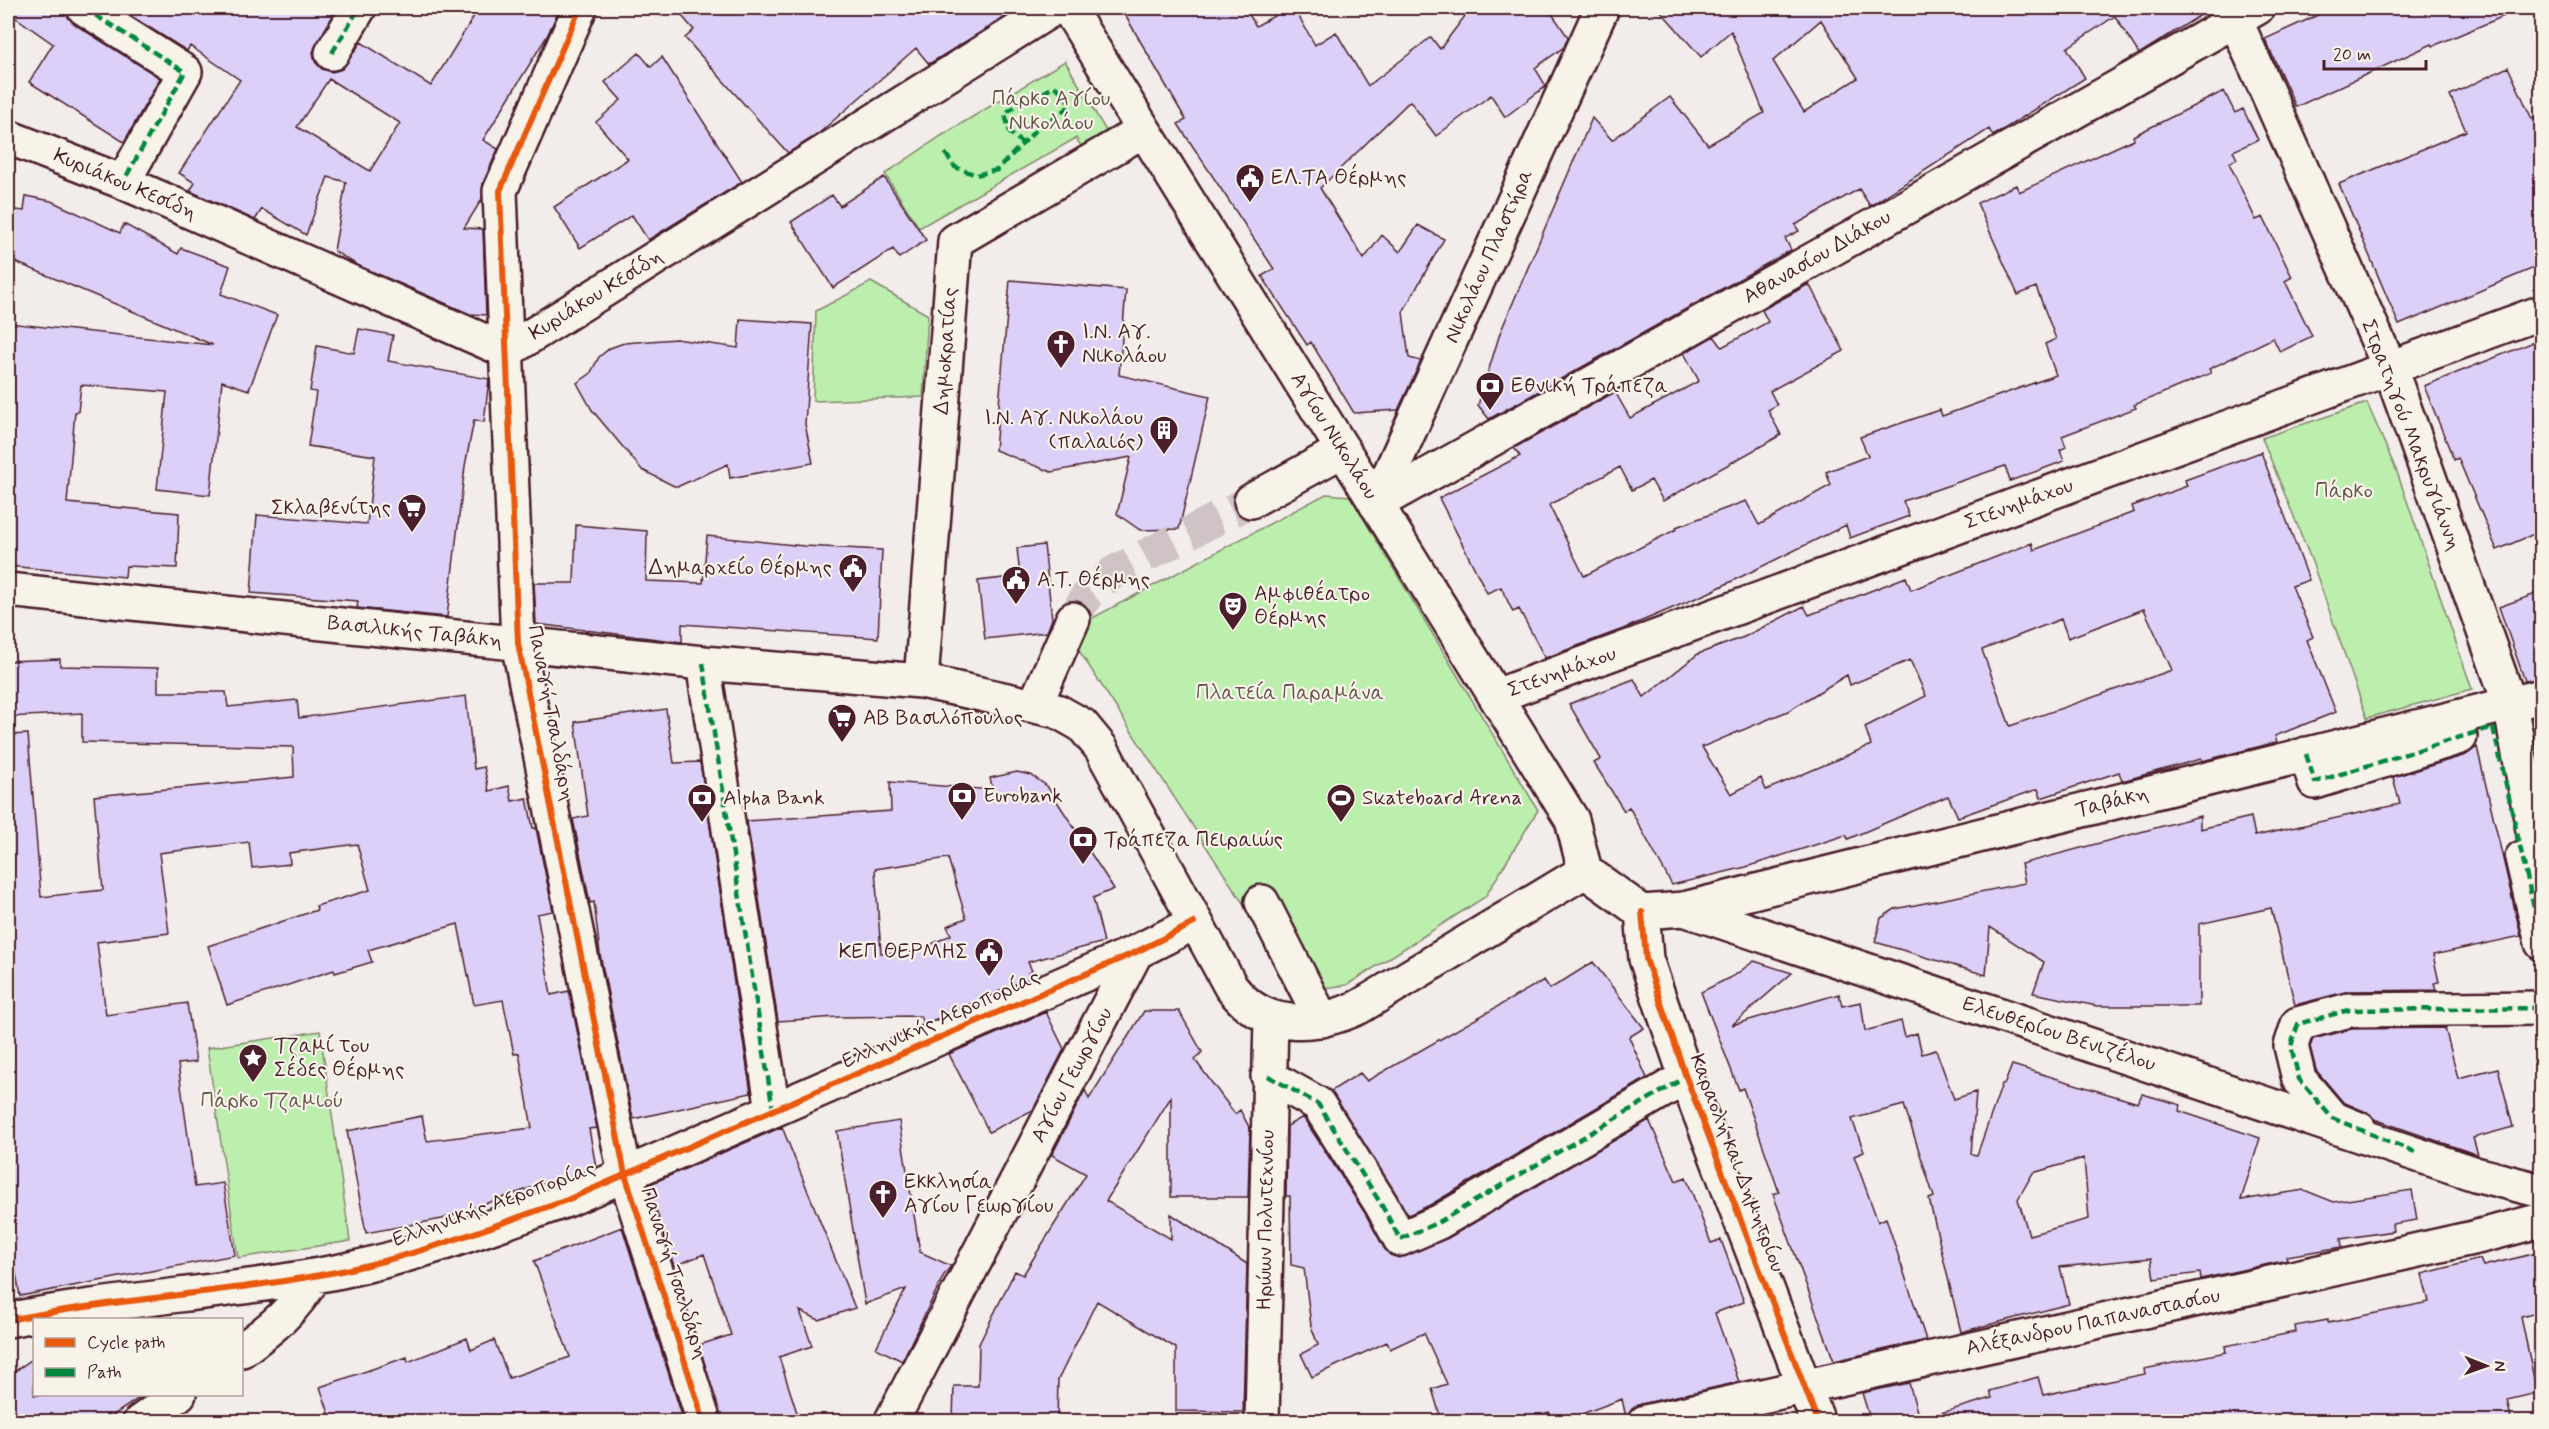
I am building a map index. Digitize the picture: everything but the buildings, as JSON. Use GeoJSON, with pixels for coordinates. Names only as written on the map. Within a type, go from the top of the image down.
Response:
{"type":"FeatureCollection","features":[{"type":"Feature","properties":{"kind":"street"},"geometry":{"type":"LineString","coordinates":[[84,8],[185,72],[123,182]]}},
{"type":"Feature","properties":{"kind":"street"},"geometry":{"type":"LineString","coordinates":[[332,53],[359,8]]}},
{"type":"Feature","properties":{"kind":"street","name":"Παναγή Τσαλδάρη"},"geometry":{"type":"LineString","coordinates":[[579,8],[500,191],[518,643],[625,1174],[704,1422]]}},
{"type":"Feature","properties":{"kind":"street","name":"Κυριάκου Κεσίδη"},"geometry":{"type":"LineString","coordinates":[[8,137],[123,182],[507,351],[1054,8]]}},
{"type":"Feature","properties":{"kind":"street","name":"Αγίου Νικολάου"},"geometry":{"type":"LineString","coordinates":[[1068,8],[1572,820],[1585,871]]}},
{"type":"Feature","properties":{"kind":"street","name":"Νικολάου Πλαστήρα"},"geometry":{"type":"LineString","coordinates":[[1376,504],[1602,8]]}},
{"type":"Feature","properties":{"kind":"street","name":"Αθανασίου Διάκου"},"geometry":{"type":"LineString","coordinates":[[1376,504],[1825,253],[2241,11]]}},
{"type":"Feature","properties":{"kind":"street","name":"Στρατηγού Μακρυγιάννη"},"geometry":{"type":"LineString","coordinates":[[2241,11],[2390,368],[2510,704],[2541,879]]}},
{"type":"Feature","properties":{"kind":"street","name":"Δημοκρατίας"},"geometry":{"type":"LineString","coordinates":[[921,681],[955,240],[1144,130]]}},
{"type":"Feature","properties":{"kind":"street","name":"Στενημάχου"},"geometry":{"type":"LineString","coordinates":[[1496,696],[2541,312]]}},
{"type":"Feature","properties":{"kind":"street"},"geometry":{"type":"LineString","coordinates":[[1251,501],[1343,450]]}},
{"type":"Feature","properties":{"kind":"street","name":"Βασιλικής Ταβάκη"},"geometry":{"type":"LineString","coordinates":[[8,590],[703,663],[921,681],[1035,705]]}},
{"type":"Feature","properties":{"kind":"street"},"geometry":{"type":"LineString","coordinates":[[1073,619],[1035,705],[1069,716],[1092,736],[1194,923],[1238,996],[1271,1018],[1300,1023],[1322,1020],[1366,1003],[1585,871],[1642,912]]}},
{"type":"Feature","properties":{"kind":"street"},"geometry":{"type":"LineString","coordinates":[[703,663],[773,1110]]}},
{"type":"Feature","properties":{"kind":"street","name":"Ταβάκη"},"geometry":{"type":"LineString","coordinates":[[1684,909],[2541,696]]}},
{"type":"Feature","properties":{"kind":"street"},"geometry":{"type":"LineString","coordinates":[[2306,754],[2315,782],[2493,727],[2541,943]]}},
{"type":"Feature","properties":{"kind":"street"},"geometry":{"type":"LineString","coordinates":[[1262,902],[1322,1020]]}},
{"type":"Feature","properties":{"kind":"street","name":"Ελευθερίου Βενιζέλου"},"geometry":{"type":"LineString","coordinates":[[1642,912],[1684,909],[2415,1152],[2475,1174],[2541,1191]]}},
{"type":"Feature","properties":{"kind":"street","name":"Καραολή και Δημητρίου"},"geometry":{"type":"LineString","coordinates":[[1642,912],[1646,959],[1686,1077],[1818,1422]]}},
{"type":"Feature","properties":{"kind":"street","name":"Ελληνικής Αεροπορίας"},"geometry":{"type":"LineString","coordinates":[[8,1320],[112,1302],[314,1276],[390,1259],[481,1231],[567,1200],[1136,952],[1194,923]]}},
{"type":"Feature","properties":{"kind":"street","name":"Αγίου Γεωργίου"},"geometry":{"type":"LineString","coordinates":[[891,1422],[1136,952]]}},
{"type":"Feature","properties":{"kind":"street"},"geometry":{"type":"LineString","coordinates":[[2415,1152],[2332,1118],[2299,1079],[2292,1046],[2298,1024],[2349,1010],[2541,1008]]}},
{"type":"Feature","properties":{"kind":"street","name":"Ηρώων Πολυτεχνίου"},"geometry":{"type":"LineString","coordinates":[[1262,1422],[1271,1018]]}},
{"type":"Feature","properties":{"kind":"street"},"geometry":{"type":"LineString","coordinates":[[1268,1076],[1318,1104],[1381,1204],[1400,1239],[1439,1222],[1686,1077]]}},
{"type":"Feature","properties":{"kind":"street","name":"Αλέξανδρου Παπαναστασίου"},"geometry":{"type":"LineString","coordinates":[[1645,1422],[2477,1237],[2541,1220]]}},
{"type":"Feature","properties":{"kind":"street"},"geometry":{"type":"LineString","coordinates":[[243,1349],[284,1318],[301,1299],[314,1276]]}},
{"type":"Feature","properties":{"kind":"street"},"geometry":{"type":"LineString","coordinates":[[140,1422],[177,1396]]}},
{"type":"Feature","properties":{"kind":"green space","name":"Πάρκο Αγίου Νικολάου"},"geometry":{"type":"Polygon","coordinates":[[[1065,61],[1109,136],[1084,151],[1076,138],[919,228],[885,174],[941,136],[1065,61]]]}},
{"type":"Feature","properties":{"kind":"green space"},"geometry":{"type":"Polygon","coordinates":[[[871,282],[928,315],[923,397],[813,401],[816,311],[871,282]]]}},
{"type":"Feature","properties":{"kind":"green space","name":"Πάρκο"},"geometry":{"type":"Polygon","coordinates":[[[2367,403],[2397,472],[2472,689],[2367,718],[2311,559],[2262,438],[2367,403]]]}},
{"type":"Feature","properties":{"kind":"green space","name":"Πλατεία Παραμάνα"},"geometry":{"type":"Polygon","coordinates":[[[1326,494],[1350,496],[1538,810],[1485,897],[1347,985],[1300,991],[1074,643],[1083,623],[1326,494]]]}},
{"type":"Feature","properties":{"kind":"green space","name":"Πάρκο Τζαμιού"},"geometry":{"type":"Polygon","coordinates":[[[320,1031],[350,1241],[238,1258],[207,1048],[320,1031]]]}},
{"type":"Feature","properties":{"kind":"tunnel"},"geometry":{"type":"LineString","coordinates":[[1073,619],[1087,595],[1114,572],[1251,501]]}},
{"type":"Feature","properties":{"kind":"marked path"},"geometry":{"type":"LineString","coordinates":[[84,8],[185,72],[123,182]]}},
{"type":"Feature","properties":{"kind":"marked path"},"geometry":{"type":"LineString","coordinates":[[332,53],[359,8]]}},
{"type":"Feature","properties":{"kind":"marked path"},"geometry":{"type":"LineString","coordinates":[[945,153],[955,167],[976,175],[997,170],[1038,128],[1067,109],[1068,96],[1054,86],[1005,114],[1010,133],[1022,143]]}},
{"type":"Feature","properties":{"kind":"marked path"},"geometry":{"type":"LineString","coordinates":[[703,663],[773,1110]]}},
{"type":"Feature","properties":{"kind":"marked path"},"geometry":{"type":"LineString","coordinates":[[2306,754],[2315,782],[2493,727],[2542,943]]}},
{"type":"Feature","properties":{"kind":"marked path"},"geometry":{"type":"LineString","coordinates":[[2415,1152],[2332,1118],[2299,1079],[2291,1046],[2298,1024],[2349,1010],[2542,1008]]}},
{"type":"Feature","properties":{"kind":"marked path"},"geometry":{"type":"LineString","coordinates":[[1268,1076],[1318,1104],[1381,1204],[1400,1239],[1439,1222],[1686,1077]]}},
{"type":"Feature","properties":{"kind":"cycle path"},"geometry":{"type":"LineString","coordinates":[[580,8],[500,191],[518,643],[625,1174],[704,1422]]}},
{"type":"Feature","properties":{"kind":"cycle path"},"geometry":{"type":"LineString","coordinates":[[1642,912],[1646,959],[1686,1077],[1818,1422]]}},
{"type":"Feature","properties":{"kind":"cycle path"},"geometry":{"type":"LineString","coordinates":[[8,1320],[91,1306],[300,1279],[399,1257],[455,1239],[567,1200],[1136,952],[1194,923]]}},
{"type":"Feature","properties":{"kind":"place","name":"ΕΛ.ΤΑ Θέρμης"},"geometry":{"type":"Point","coordinates":[1250,204]}},
{"type":"Feature","properties":{"kind":"place","name":"Ι.Ν. Αγ. Νικολάου"},"geometry":{"type":"Point","coordinates":[1061,370]}},
{"type":"Feature","properties":{"kind":"place","name":"Εθνική Τράπεζα"},"geometry":{"type":"Point","coordinates":[1490,412]}},
{"type":"Feature","properties":{"kind":"place","name":"Ι.Ν. Αγ. Νικολάου (παλαιός)"},"geometry":{"type":"Point","coordinates":[1164,456]}},
{"type":"Feature","properties":{"kind":"place","name":"Σκλαβενίτης"},"geometry":{"type":"Point","coordinates":[412,534]}},
{"type":"Feature","properties":{"kind":"place","name":"Δημαρχείο Θέρμης"},"geometry":{"type":"Point","coordinates":[853,594]}},
{"type":"Feature","properties":{"kind":"place","name":"Α.Τ. Θέρμης"},"geometry":{"type":"Point","coordinates":[1016,606]}},
{"type":"Feature","properties":{"kind":"place","name":"Αμφιθέατρο Θέρμης"},"geometry":{"type":"Point","coordinates":[1233,632]}},
{"type":"Feature","properties":{"kind":"place","name":"ΑΒ Βασιλόπουλος"},"geometry":{"type":"Point","coordinates":[842,744]}},
{"type":"Feature","properties":{"kind":"place","name":"Eurobank"},"geometry":{"type":"Point","coordinates":[962,822]}},
{"type":"Feature","properties":{"kind":"place","name":"Alpha Bank"},"geometry":{"type":"Point","coordinates":[702,824]}},
{"type":"Feature","properties":{"kind":"place","name":"Skateboard Arena"},"geometry":{"type":"Point","coordinates":[1341,824]}},
{"type":"Feature","properties":{"kind":"place","name":"Τράπεζα Πειραιώς"},"geometry":{"type":"Point","coordinates":[1083,866]}},
{"type":"Feature","properties":{"kind":"place","name":"ΚΕΠ ΘΕΡΜΗΣ"},"geometry":{"type":"Point","coordinates":[989,978]}},
{"type":"Feature","properties":{"kind":"place","name":"Τζαμί του Σέδες Θέρμης"},"geometry":{"type":"Point","coordinates":[253,1084]}},
{"type":"Feature","properties":{"kind":"place","name":"Εκκλησία Αγίου Γεωργίου"},"geometry":{"type":"Point","coordinates":[883,1220]}}]}
